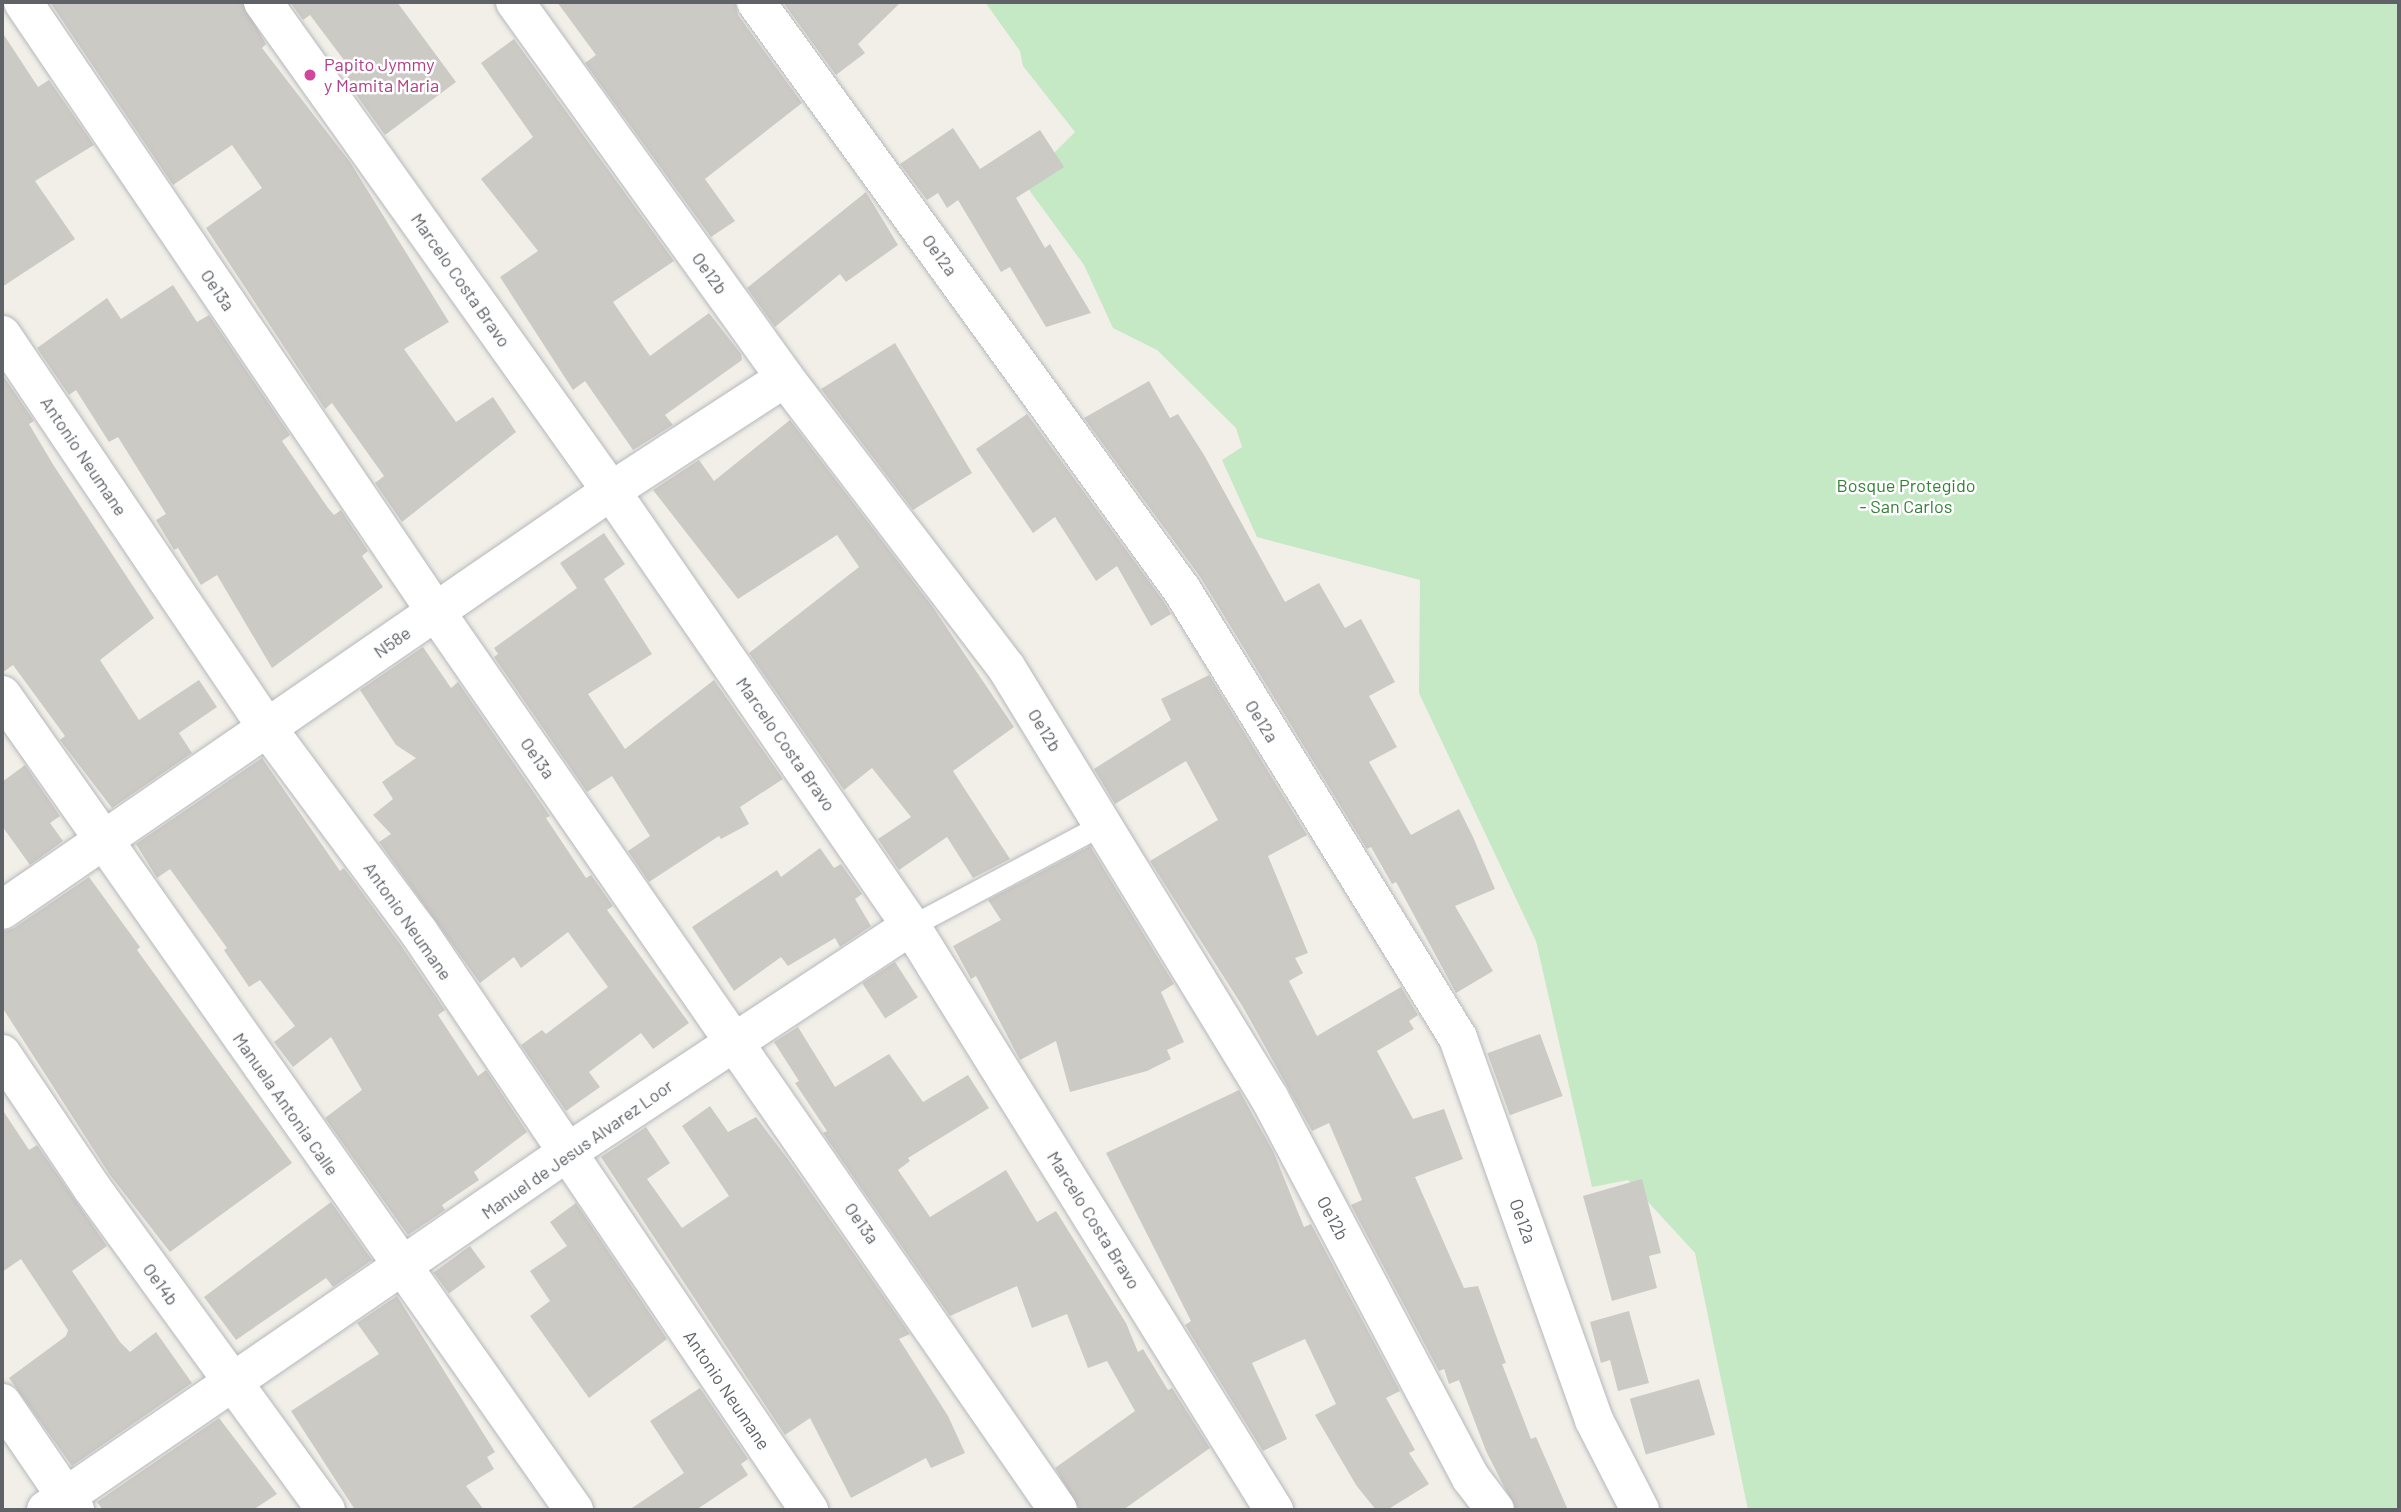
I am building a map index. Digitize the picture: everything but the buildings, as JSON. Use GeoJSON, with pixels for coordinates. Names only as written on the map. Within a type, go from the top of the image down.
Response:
{"type":"FeatureCollection","features":[{"type":"Feature","properties":{"kind":"street","name":"Oe13a"},"geometry":{"type":"LineString","coordinates":[[23,2],[436,612],[736,1040],[1058,1510]]}},
{"type":"Feature","properties":{"kind":"street","name":"Marcelo Costa Bravo"},"geometry":{"type":"LineString","coordinates":[[263,2],[611,491],[911,926],[1273,1510]]}},
{"type":"Feature","properties":{"kind":"street","name":"Oe12b"},"geometry":{"type":"LineString","coordinates":[[515,2],[785,378],[1006,667],[1270,1099],[1471,1478],[1495,1510]]}},
{"type":"Feature","properties":{"kind":"street","name":"Oe12a"},"geometry":{"type":"LineString","coordinates":[[756,2],[1182,590],[1458,1038],[1594,1420],[1640,1510]]}},
{"type":"Feature","properties":{"kind":"street","name":"Antonio Neumane"},"geometry":{"type":"LineString","coordinates":[[2,335],[268,729],[418,931],[565,1154],[809,1510]]}},
{"type":"Feature","properties":{"kind":"street","name":"N58e"},"geometry":{"type":"LineString","coordinates":[[2,910],[611,491],[785,378]]}},
{"type":"Feature","properties":{"kind":"street","name":"Manuela Antonia Calle"},"geometry":{"type":"LineString","coordinates":[[2,695],[103,843],[574,1510]]}},
{"type":"Feature","properties":{"kind":"street","name":"Manuel de Jesus Alvarez Loor"},"geometry":{"type":"LineString","coordinates":[[62,1506],[230,1381],[403,1269],[565,1154],[911,926]]}},
{"type":"Feature","properties":{"kind":"street","name":"Oe14b"},"geometry":{"type":"LineString","coordinates":[[2,1054],[230,1381],[326,1510]]}},
{"type":"Feature","properties":{"kind":"street"},"geometry":{"type":"LineString","coordinates":[[2,1403],[62,1506]]}},
{"type":"Feature","properties":{"kind":"lane","name":"Manuel de Jesus Alvarez Loor"},"geometry":{"type":"LineString","coordinates":[[911,926],[1102,824]]}},
{"type":"Feature","properties":{"kind":"green space","name":"Bosque Protegido - San Carlos"},"geometry":{"type":"Polygon","coordinates":[[[985,2],[2399,2],[2399,1510],[1748,1510],[1695,1253],[1628,1180],[1592,1187],[1536,941],[1419,693],[1420,580],[1257,537],[1222,460],[1242,447],[1236,428],[1157,350],[1113,328],[1084,265],[1024,183],[1075,132],[1023,66],[1020,51],[985,2]]]}},
{"type":"Feature","properties":{"kind":"place","name":"Papito Jymmy y Mamita Maria"},"geometry":{"type":"Point","coordinates":[310,75]}}]}
